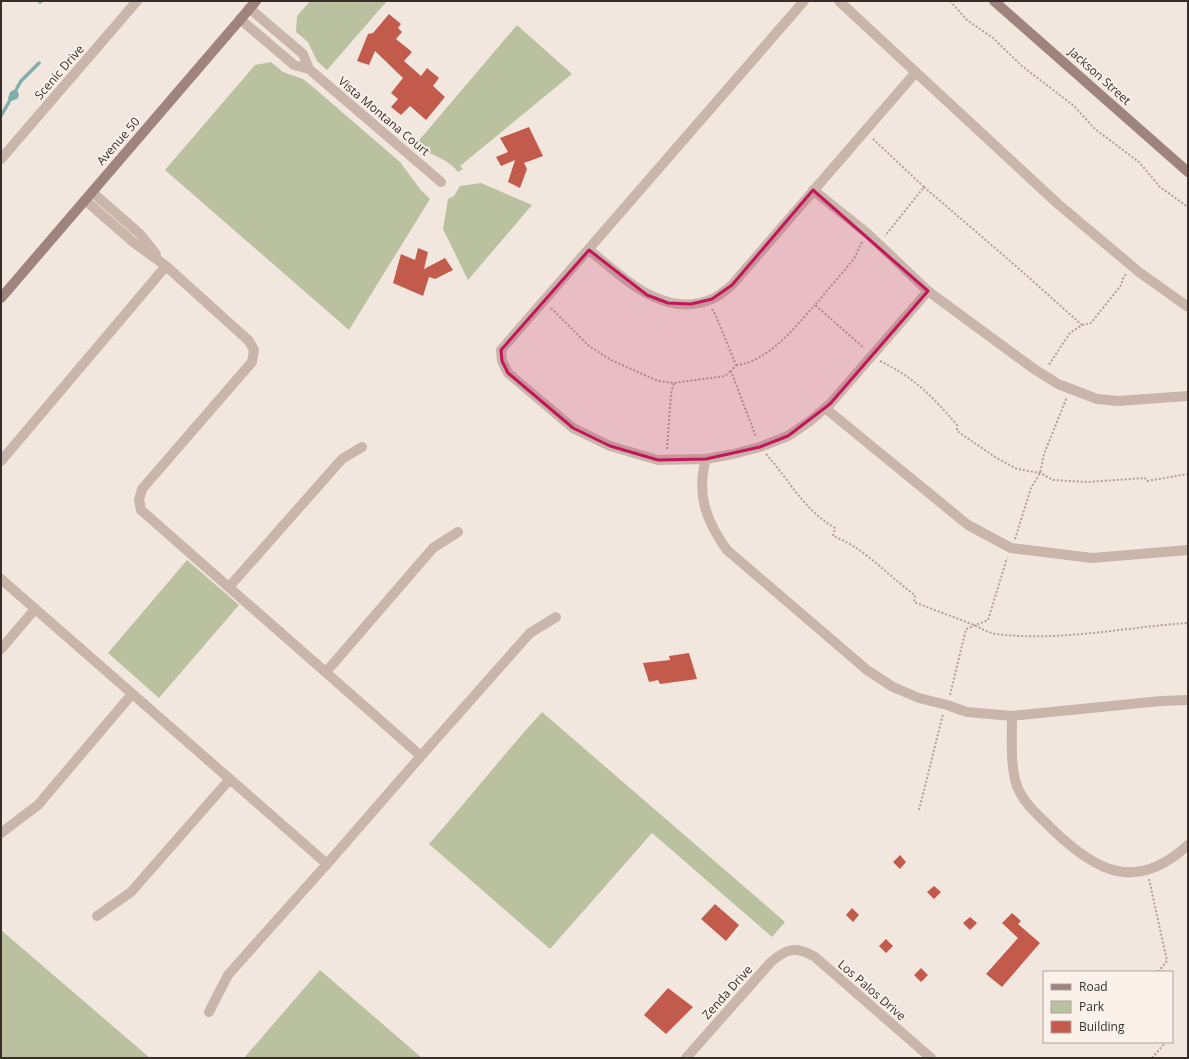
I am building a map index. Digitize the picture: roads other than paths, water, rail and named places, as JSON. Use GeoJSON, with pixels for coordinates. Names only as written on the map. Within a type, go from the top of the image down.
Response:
{"type":"FeatureCollection","features":[{"type":"Feature","properties":{"kind":"main road","name":"Jackson Street"},"geometry":{"type":"LineString","coordinates":[[994,1],[1188,172]]}},
{"type":"Feature","properties":{"kind":"main road","name":"Avenue 50"},"geometry":{"type":"LineString","coordinates":[[1,298],[253,5]]}},
{"type":"Feature","properties":{"kind":"street","name":"Scenic Drive"},"geometry":{"type":"LineString","coordinates":[[1,159],[137,1]]}},
{"type":"Feature","properties":{"kind":"street"},"geometry":{"type":"LineString","coordinates":[[804,1],[501,350],[502,361],[508,373],[573,428],[610,446],[658,460],[706,459],[760,447],[788,436],[810,421],[825,408],[872,356],[928,290]]}},
{"type":"Feature","properties":{"kind":"street"},"geometry":{"type":"LineString","coordinates":[[839,1],[1058,204],[1132,265],[1188,307]]}},
{"type":"Feature","properties":{"kind":"street","name":"Vista Montana Court"},"geometry":{"type":"LineString","coordinates":[[253,5],[303,54],[309,69]]}},
{"type":"Feature","properties":{"kind":"street","name":"Vista Montana Court"},"geometry":{"type":"LineString","coordinates":[[240,19],[294,65],[309,69],[442,182]]}},
{"type":"Feature","properties":{"kind":"street"},"geometry":{"type":"LineString","coordinates":[[589,250],[647,295],[668,303],[691,304],[709,300],[732,285],[916,72]]}},
{"type":"Feature","properties":{"kind":"street"},"geometry":{"type":"LineString","coordinates":[[813,190],[868,234],[928,290],[1042,374],[1071,390],[1097,399],[1118,401],[1188,396]]}},
{"type":"Feature","properties":{"kind":"street"},"geometry":{"type":"LineString","coordinates":[[92,192],[140,234],[166,266]]}},
{"type":"Feature","properties":{"kind":"street"},"geometry":{"type":"LineString","coordinates":[[85,200],[133,242],[166,266],[249,341],[254,350],[252,362],[142,489],[139,500],[141,510],[421,756]]}},
{"type":"Feature","properties":{"kind":"street"},"geometry":{"type":"LineString","coordinates":[[1,461],[166,266]]}},
{"type":"Feature","properties":{"kind":"street"},"geometry":{"type":"LineString","coordinates":[[825,408],[968,525],[1011,548],[1092,558],[1188,550]]}},
{"type":"Feature","properties":{"kind":"street"},"geometry":{"type":"LineString","coordinates":[[229,587],[342,459],[362,447]]}},
{"type":"Feature","properties":{"kind":"street"},"geometry":{"type":"LineString","coordinates":[[706,459],[701,476],[704,506],[712,526],[726,550],[867,670],[893,687],[919,698],[967,712],[1012,716],[1161,701],[1188,700]]}},
{"type":"Feature","properties":{"kind":"street"},"geometry":{"type":"LineString","coordinates":[[326,672],[433,548],[458,532]]}},
{"type":"Feature","properties":{"kind":"street"},"geometry":{"type":"LineString","coordinates":[[1,580],[327,864]]}},
{"type":"Feature","properties":{"kind":"street"},"geometry":{"type":"LineString","coordinates":[[1,649],[34,609]]}},
{"type":"Feature","properties":{"kind":"street"},"geometry":{"type":"LineString","coordinates":[[209,1012],[228,975],[530,634],[556,617]]}},
{"type":"Feature","properties":{"kind":"street"},"geometry":{"type":"LineString","coordinates":[[1,834],[38,805],[132,694]]}},
{"type":"Feature","properties":{"kind":"street"},"geometry":{"type":"LineString","coordinates":[[1012,716],[1014,773],[1017,786],[1025,803],[1071,847],[1094,862],[1110,869],[1126,872],[1148,871],[1163,865],[1188,845]]}},
{"type":"Feature","properties":{"kind":"street"},"geometry":{"type":"LineString","coordinates":[[97,916],[131,892],[230,779]]}},
{"type":"Feature","properties":{"kind":"street","name":"Zenda Drive"},"geometry":{"type":"LineString","coordinates":[[686,1058],[771,962],[780,954],[792,950]]}},
{"type":"Feature","properties":{"kind":"street","name":"Los Palos Drive"},"geometry":{"type":"LineString","coordinates":[[792,950],[805,951],[815,957],[931,1058]]}},
{"type":"Feature","properties":{"kind":"water"},"geometry":{"type":"Polygon","coordinates":[[[17,88],[19,96],[17,99],[9,102],[8,98],[10,92],[17,88]]]}},
{"type":"Feature","properties":{"kind":"waterway"},"geometry":{"type":"LineString","coordinates":[[17,88],[21,81],[39,63]]}},
{"type":"Feature","properties":{"kind":"waterway"},"geometry":{"type":"LineString","coordinates":[[1,116],[9,102]]}}]}
